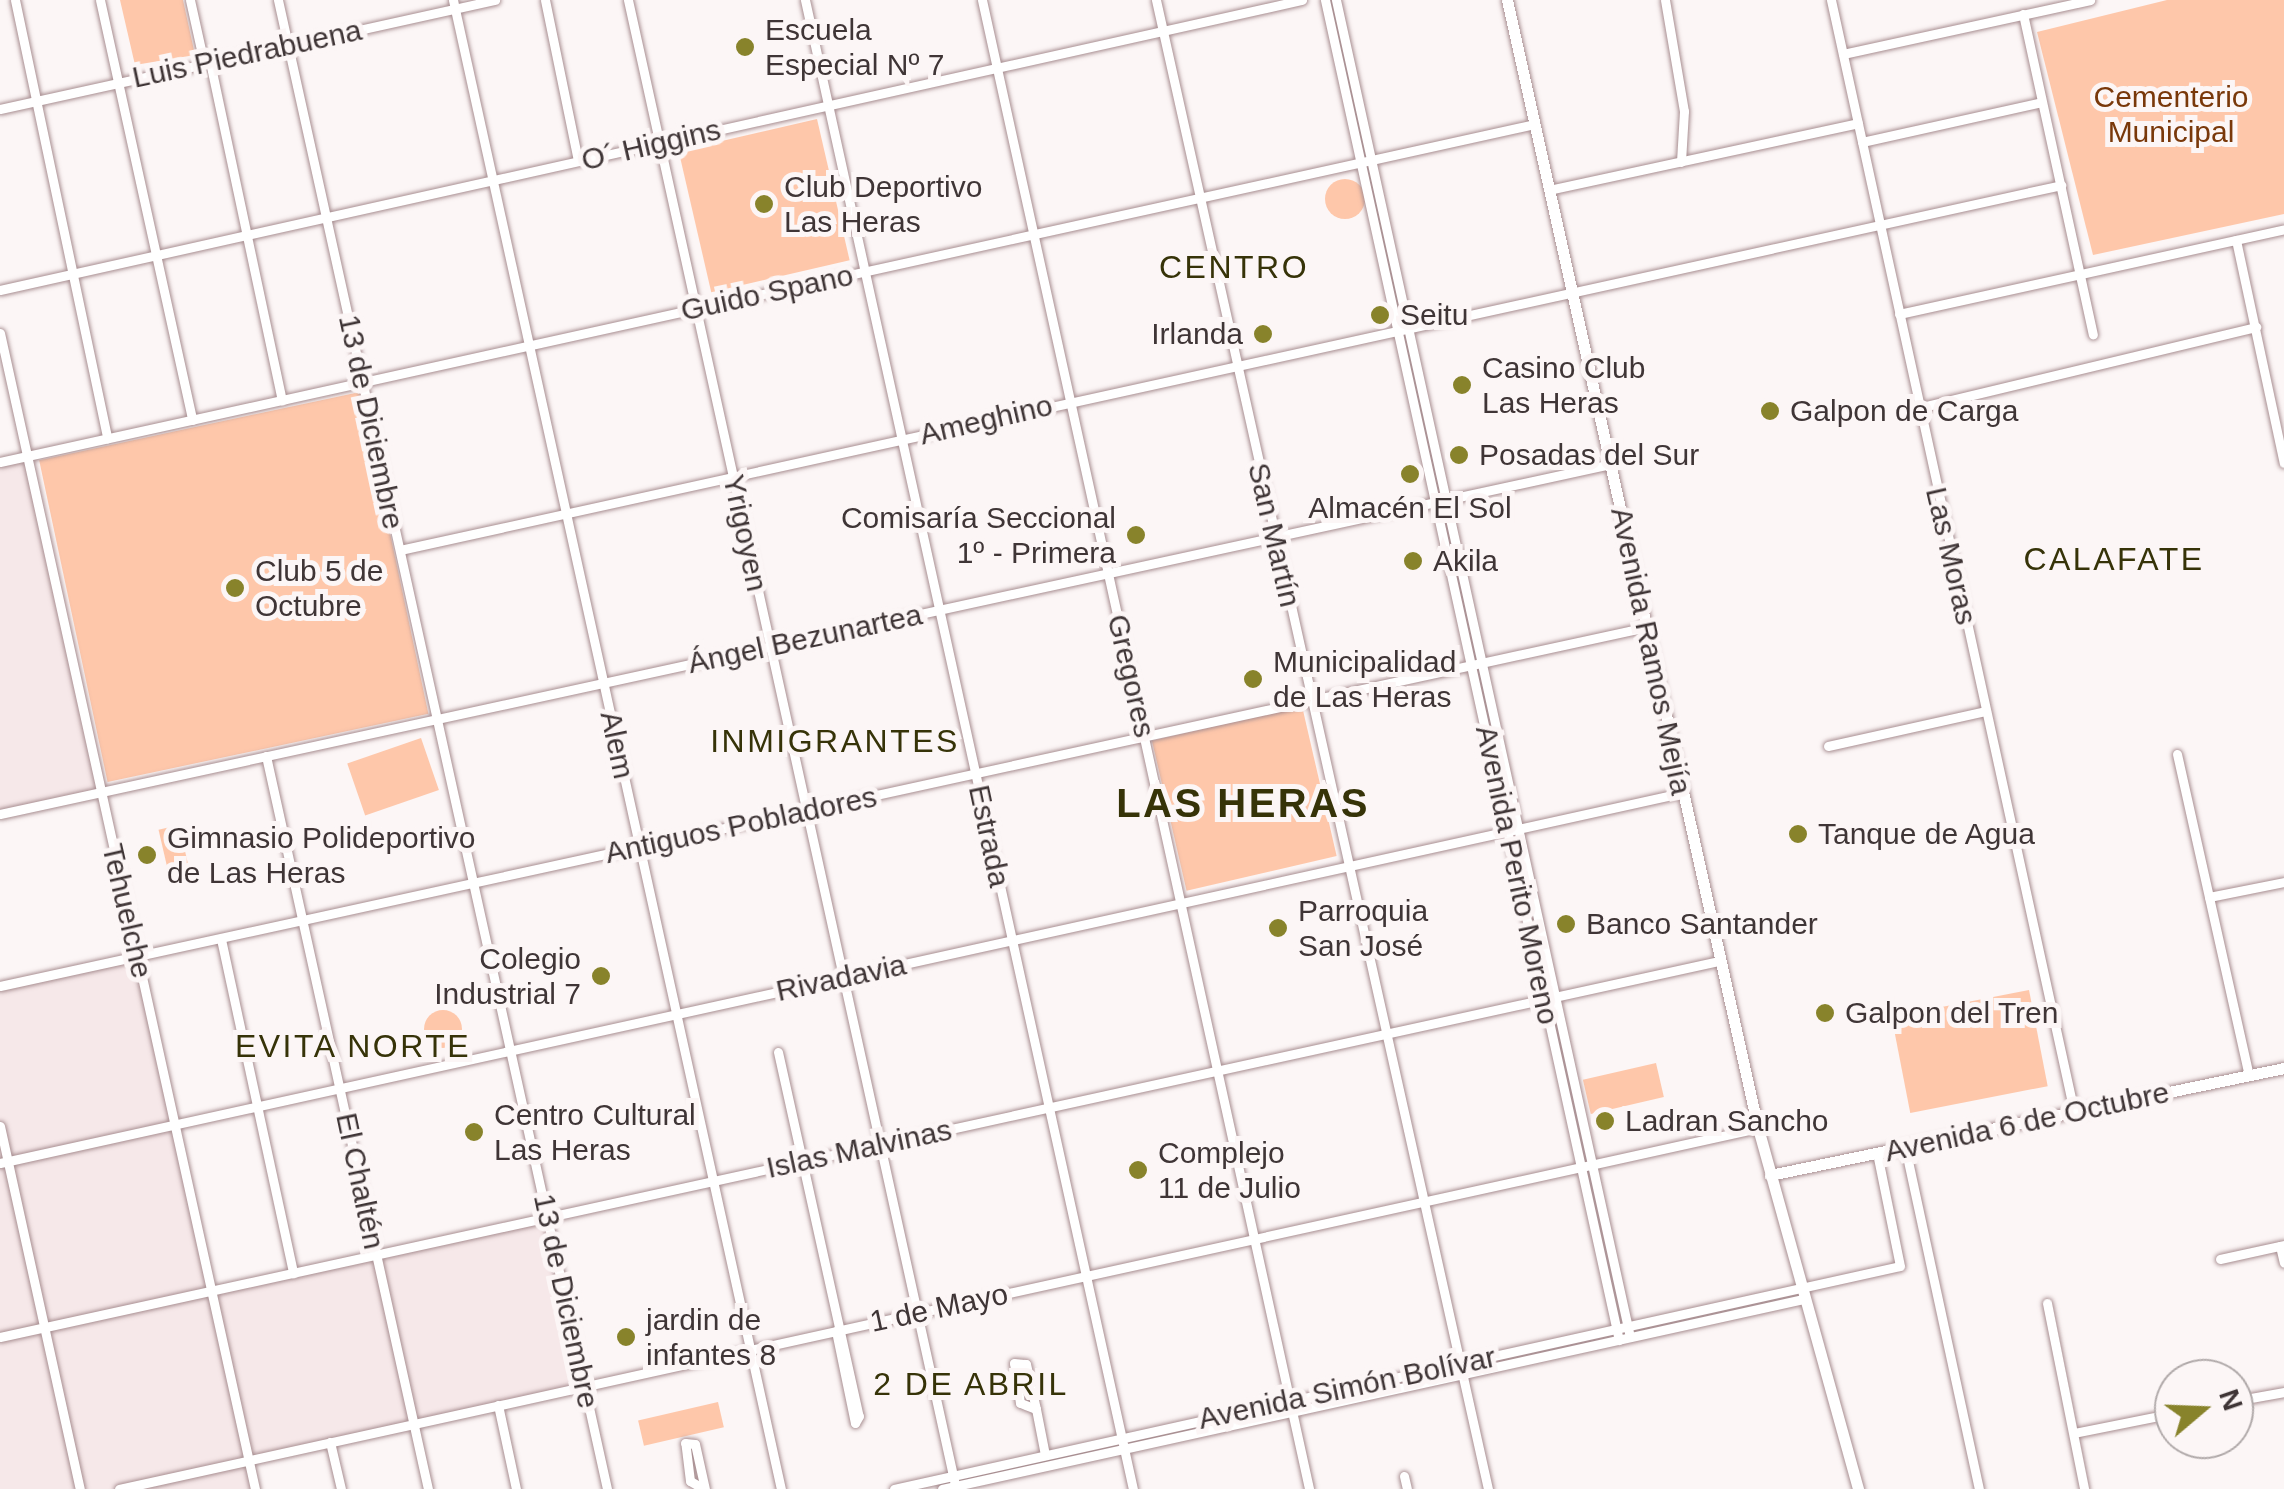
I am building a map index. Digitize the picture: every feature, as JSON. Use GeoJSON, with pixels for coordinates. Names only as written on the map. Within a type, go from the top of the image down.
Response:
{"type":"FeatureCollection","features":[{"type":"Feature","properties":{"kind":"main road","name":"Avenida Ramos Mejía"},"geometry":{"type":"LineString","coordinates":[[1507,0],[1718,961],[1801,1294],[1858,1489]]}},
{"type":"Feature","properties":{"kind":"main road","name":"Avenida 6 de Octubre"},"geometry":{"type":"LineString","coordinates":[[1770,1176],[2284,1068]]}},
{"type":"Feature","properties":{"kind":"street"},"geometry":{"type":"LineString","coordinates":[[15,0],[107,438]]}},
{"type":"Feature","properties":{"kind":"street"},"geometry":{"type":"LineString","coordinates":[[100,0],[192,420]]}},
{"type":"Feature","properties":{"kind":"street"},"geometry":{"type":"LineString","coordinates":[[190,0],[282,400]]}},
{"type":"Feature","properties":{"kind":"street","name":"13 de Diciembre"},"geometry":{"type":"LineString","coordinates":[[278,0],[608,1489]]}},
{"type":"Feature","properties":{"kind":"street","name":"Luis Piedrabuena"},"geometry":{"type":"LineString","coordinates":[[0,109],[454,4],[495,0]]}},
{"type":"Feature","properties":{"kind":"street"},"geometry":{"type":"LineString","coordinates":[[545,0],[578,161]]}},
{"type":"Feature","properties":{"kind":"street","name":"Yrigoyen"},"geometry":{"type":"LineString","coordinates":[[628,0],[955,1484]]}},
{"type":"Feature","properties":{"kind":"street","name":"Estrada"},"geometry":{"type":"LineString","coordinates":[[805,0],[1133,1489]]}},
{"type":"Feature","properties":{"kind":"street","name":"Gregores"},"geometry":{"type":"LineString","coordinates":[[982,0],[1309,1489]]}},
{"type":"Feature","properties":{"kind":"street","name":"San Martín"},"geometry":{"type":"LineString","coordinates":[[1156,0],[1488,1489]]}},
{"type":"Feature","properties":{"kind":"street","name":"O´ Higgins"},"geometry":{"type":"LineString","coordinates":[[0,290],[1302,0]]}},
{"type":"Feature","properties":{"kind":"street","name":"Avenida Perito Moreno"},"geometry":{"type":"LineString","coordinates":[[1325,0],[1366,162],[1622,1327],[1630,1338]]}},
{"type":"Feature","properties":{"kind":"street","name":"Avenida Perito Moreno"},"geometry":{"type":"LineString","coordinates":[[1336,0],[1366,162]]}},
{"type":"Feature","properties":{"kind":"street"},"geometry":{"type":"LineString","coordinates":[[1665,0],[1684,111],[1681,162]]}},
{"type":"Feature","properties":{"kind":"street","name":"Las Moras"},"geometry":{"type":"LineString","coordinates":[[1831,0],[2074,1112]]}},
{"type":"Feature","properties":{"kind":"street"},"geometry":{"type":"LineString","coordinates":[[1843,54],[2090,0]]}},
{"type":"Feature","properties":{"kind":"street","name":"Alem"},"geometry":{"type":"LineString","coordinates":[[454,4],[781,1489]]}},
{"type":"Feature","properties":{"kind":"street"},"geometry":{"type":"LineString","coordinates":[[2023,14],[2094,334]]}},
{"type":"Feature","properties":{"kind":"street"},"geometry":{"type":"LineString","coordinates":[[1862,142],[2042,102]]}},
{"type":"Feature","properties":{"kind":"street"},"geometry":{"type":"LineString","coordinates":[[1549,190],[1858,123]]}},
{"type":"Feature","properties":{"kind":"street","name":"Guido Spano"},"geometry":{"type":"LineString","coordinates":[[0,462],[1534,124]]}},
{"type":"Feature","properties":{"kind":"street","name":"Ameghino"},"geometry":{"type":"LineString","coordinates":[[400,550],[2060,185]]}},
{"type":"Feature","properties":{"kind":"street"},"geometry":{"type":"LineString","coordinates":[[1900,314],[2284,228]]}},
{"type":"Feature","properties":{"kind":"street"},"geometry":{"type":"LineString","coordinates":[[2236,240],[2284,463]]}},
{"type":"Feature","properties":{"kind":"street"},"geometry":{"type":"LineString","coordinates":[[1918,408],[2256,327]]}},
{"type":"Feature","properties":{"kind":"street","name":"Tehuelche"},"geometry":{"type":"LineString","coordinates":[[0,333],[255,1489]]}},
{"type":"Feature","properties":{"kind":"street"},"geometry":{"type":"LineString","coordinates":[[2269,393],[2284,390]]}},
{"type":"Feature","properties":{"kind":"street","name":"Ángel Bezunartea"},"geometry":{"type":"LineString","coordinates":[[0,814],[1610,464]]}},
{"type":"Feature","properties":{"kind":"street","name":"Antiguos Pobladores"},"geometry":{"type":"LineString","coordinates":[[0,986],[1646,628]]}},
{"type":"Feature","properties":{"kind":"street"},"geometry":{"type":"LineString","coordinates":[[1828,746],[1986,711]]}},
{"type":"Feature","properties":{"kind":"street"},"geometry":{"type":"LineString","coordinates":[[2176,754],[2248,1076]]}},
{"type":"Feature","properties":{"kind":"street","name":"El Chaltén"},"geometry":{"type":"LineString","coordinates":[[266,756],[428,1489]]}},
{"type":"Feature","properties":{"kind":"street","name":"Rivadavia"},"geometry":{"type":"LineString","coordinates":[[4,1162],[1682,793]]}},
{"type":"Feature","properties":{"kind":"street"},"geometry":{"type":"LineString","coordinates":[[2209,897],[2284,882]]}},
{"type":"Feature","properties":{"kind":"street"},"geometry":{"type":"LineString","coordinates":[[221,939],[293,1274]]}},
{"type":"Feature","properties":{"kind":"street","name":"Islas Malvinas"},"geometry":{"type":"LineString","coordinates":[[0,1337],[1718,961]]}},
{"type":"Feature","properties":{"kind":"street"},"geometry":{"type":"LineString","coordinates":[[778,1052],[836,1331],[859,1416],[856,1423],[840,1378],[836,1331]]}},
{"type":"Feature","properties":{"kind":"street"},"geometry":{"type":"LineString","coordinates":[[0,1126],[4,1162],[80,1489]]}},
{"type":"Feature","properties":{"kind":"street","name":"1 de Mayo"},"geometry":{"type":"LineString","coordinates":[[120,1489],[1758,1128]]}},
{"type":"Feature","properties":{"kind":"street"},"geometry":{"type":"LineString","coordinates":[[1905,1148],[1979,1489]]}},
{"type":"Feature","properties":{"kind":"street"},"geometry":{"type":"LineString","coordinates":[[1801,1294],[1900,1266],[1877,1153]]}},
{"type":"Feature","properties":{"kind":"street"},"geometry":{"type":"LineString","coordinates":[[2220,1259],[2282,1246],[2284,1264]]}},
{"type":"Feature","properties":{"kind":"street","name":"Avenida Simón Bolívar"},"geometry":{"type":"LineString","coordinates":[[894,1489],[955,1484],[1124,1448],[1622,1327],[1801,1294]]}},
{"type":"Feature","properties":{"kind":"street","name":"Avenida Simón Bolívar"},"geometry":{"type":"LineString","coordinates":[[1461,1368],[1630,1338],[1801,1294]]}},
{"type":"Feature","properties":{"kind":"street"},"geometry":{"type":"LineString","coordinates":[[2047,1303],[2084,1489]]}},
{"type":"Feature","properties":{"kind":"street","name":"Avenida Perito Moreno"},"geometry":{"type":"LineString","coordinates":[[1619,1340],[1622,1327]]}},
{"type":"Feature","properties":{"kind":"street"},"geometry":{"type":"LineString","coordinates":[[1036,1410],[1020,1403],[1014,1363],[1026,1364],[1036,1410],[1045,1455]]}},
{"type":"Feature","properties":{"kind":"street"},"geometry":{"type":"LineString","coordinates":[[2254,1398],[2284,1392]]}},
{"type":"Feature","properties":{"kind":"street"},"geometry":{"type":"LineString","coordinates":[[498,1406],[516,1489]]}},
{"type":"Feature","properties":{"kind":"street","name":"Avenida Simón Bolívar"},"geometry":{"type":"LineString","coordinates":[[942,1489],[1045,1455],[1289,1407]]}},
{"type":"Feature","properties":{"kind":"street"},"geometry":{"type":"LineString","coordinates":[[2074,1433],[2154,1417]]}},
{"type":"Feature","properties":{"kind":"street"},"geometry":{"type":"LineString","coordinates":[[330,1442],[341,1489]]}},
{"type":"Feature","properties":{"kind":"street"},"geometry":{"type":"LineString","coordinates":[[685,1443],[695,1444],[704,1489],[690,1481],[685,1443]]}},
{"type":"Feature","properties":{"kind":"street"},"geometry":{"type":"LineString","coordinates":[[1404,1476],[1407,1489]]}},
{"type":"Feature","properties":{"kind":"shaded area"},"geometry":{"type":"Polygon","coordinates":[[[26,456],[101,792],[0,814],[0,462],[26,456]]]}},
{"type":"Feature","properties":{"kind":"shaded area"},"geometry":{"type":"Polygon","coordinates":[[[137,957],[211,1291],[547,1217],[585,1386],[250,1460],[255,1489],[0,1489],[0,986],[137,957]]]}},
{"type":"Feature","properties":{"kind":"green space"},"geometry":{"type":"Polygon","coordinates":[[[120,0],[183,0],[195,55],[135,65],[120,0]]]}},
{"type":"Feature","properties":{"kind":"green space","name":"Cementerio Municipal"},"geometry":{"type":"Polygon","coordinates":[[[2167,0],[2284,0],[2284,214],[2093,255],[2037,32],[2167,0]]]}},
{"type":"Feature","properties":{"kind":"green space","name":"Club Deportivo Las Heras"},"geometry":{"type":"Polygon","coordinates":[[[817,119],[850,260],[711,292],[679,151],[817,119]]]}},
{"type":"Feature","properties":{"kind":"green space"},"geometry":{"type":"Polygon","coordinates":[[[1345,179],[1359,185],[1365,199],[1359,213],[1345,219],[1331,213],[1325,199],[1331,185],[1345,179]]]}},
{"type":"Feature","properties":{"kind":"green space","name":"Club 5 de Octubre"},"geometry":{"type":"Polygon","coordinates":[[[360,392],[428,714],[108,782],[39,460],[360,392]]]}},
{"type":"Feature","properties":{"kind":"green space"},"geometry":{"type":"Polygon","coordinates":[[[1302,706],[1337,856],[1187,891],[1152,741],[1302,706]]]}},
{"type":"Feature","properties":{"kind":"green space"},"geometry":{"type":"Polygon","coordinates":[[[421,738],[439,790],[365,815],[347,763],[421,738]]]}},
{"type":"Feature","properties":{"kind":"green space"},"geometry":{"type":"Polygon","coordinates":[[[179,825],[190,872],[169,876],[159,830],[179,825]]]}},
{"type":"Feature","properties":{"kind":"green space"},"geometry":{"type":"Polygon","coordinates":[[[2029,990],[2048,1086],[1910,1113],[1892,1017],[2029,990]]]}},
{"type":"Feature","properties":{"kind":"green space"},"geometry":{"type":"Polygon","coordinates":[[[443,1010],[456,1016],[462,1029],[456,1042],[443,1048],[430,1042],[424,1029],[430,1016],[443,1010]]]}},
{"type":"Feature","properties":{"kind":"green space"},"geometry":{"type":"Polygon","coordinates":[[[1656,1063],[1664,1097],[1591,1114],[1583,1080],[1656,1063]]]}},
{"type":"Feature","properties":{"kind":"green space"},"geometry":{"type":"Polygon","coordinates":[[[718,1402],[724,1427],[644,1446],[638,1420],[718,1402]]]}},
{"type":"Feature","properties":{"kind":"place","name":"Escuela Especial Nº 7"},"geometry":{"type":"Point","coordinates":[745,47]}},
{"type":"Feature","properties":{"kind":"place","name":"Club Deportivo Las Heras"},"geometry":{"type":"Point","coordinates":[764,204]}},
{"type":"Feature","properties":{"kind":"place","name":"Seitu"},"geometry":{"type":"Point","coordinates":[1380,315]}},
{"type":"Feature","properties":{"kind":"place","name":"Irlanda"},"geometry":{"type":"Point","coordinates":[1263,334]}},
{"type":"Feature","properties":{"kind":"place","name":"Casino Club Las Heras"},"geometry":{"type":"Point","coordinates":[1462,385]}},
{"type":"Feature","properties":{"kind":"place","name":"Galpon de Carga"},"geometry":{"type":"Point","coordinates":[1770,411]}},
{"type":"Feature","properties":{"kind":"place","name":"Posadas del Sur"},"geometry":{"type":"Point","coordinates":[1459,455]}},
{"type":"Feature","properties":{"kind":"place","name":"Almacén El Sol"},"geometry":{"type":"Point","coordinates":[1410,474]}},
{"type":"Feature","properties":{"kind":"place","name":"Comisaría Seccional 1º - Primera"},"geometry":{"type":"Point","coordinates":[1136,535]}},
{"type":"Feature","properties":{"kind":"place","name":"Akila"},"geometry":{"type":"Point","coordinates":[1413,561]}},
{"type":"Feature","properties":{"kind":"place","name":"Club 5 de Octubre"},"geometry":{"type":"Point","coordinates":[235,588]}},
{"type":"Feature","properties":{"kind":"place","name":"Municipalidad de Las Heras"},"geometry":{"type":"Point","coordinates":[1253,679]}},
{"type":"Feature","properties":{"kind":"place","name":"Tanque de Agua"},"geometry":{"type":"Point","coordinates":[1798,834]}},
{"type":"Feature","properties":{"kind":"place","name":"Gimnasio Polideportivo de Las Heras"},"geometry":{"type":"Point","coordinates":[147,855]}},
{"type":"Feature","properties":{"kind":"place","name":"Banco Santander"},"geometry":{"type":"Point","coordinates":[1566,924]}},
{"type":"Feature","properties":{"kind":"place","name":"Parroquia San José"},"geometry":{"type":"Point","coordinates":[1278,928]}},
{"type":"Feature","properties":{"kind":"place","name":"Colegio Industrial 7"},"geometry":{"type":"Point","coordinates":[601,976]}},
{"type":"Feature","properties":{"kind":"place","name":"Galpon del Tren"},"geometry":{"type":"Point","coordinates":[1825,1013]}},
{"type":"Feature","properties":{"kind":"place","name":"Ladran Sancho"},"geometry":{"type":"Point","coordinates":[1605,1121]}},
{"type":"Feature","properties":{"kind":"place","name":"Centro Cultural Las Heras"},"geometry":{"type":"Point","coordinates":[474,1132]}},
{"type":"Feature","properties":{"kind":"place","name":"Complejo 11 de Julio"},"geometry":{"type":"Point","coordinates":[1138,1170]}},
{"type":"Feature","properties":{"kind":"place","name":"jardin de infantes 8"},"geometry":{"type":"Point","coordinates":[626,1337]}},
{"type":"Feature","properties":{"kind":"district","name":"CENTRO"},"geometry":{"type":"Point","coordinates":[1234,267]}},
{"type":"Feature","properties":{"kind":"district","name":"CALAFATE"},"geometry":{"type":"Point","coordinates":[2114,559]}},
{"type":"Feature","properties":{"kind":"district","name":"INMIGRANTES"},"geometry":{"type":"Point","coordinates":[835,741]}},
{"type":"Feature","properties":{"kind":"district","name":"LAS HERAS"},"geometry":{"type":"Point","coordinates":[1243,803]}},
{"type":"Feature","properties":{"kind":"district","name":"EVITA NORTE"},"geometry":{"type":"Point","coordinates":[353,1046]}},
{"type":"Feature","properties":{"kind":"district","name":"2 DE ABRIL"},"geometry":{"type":"Point","coordinates":[971,1384]}}]}
